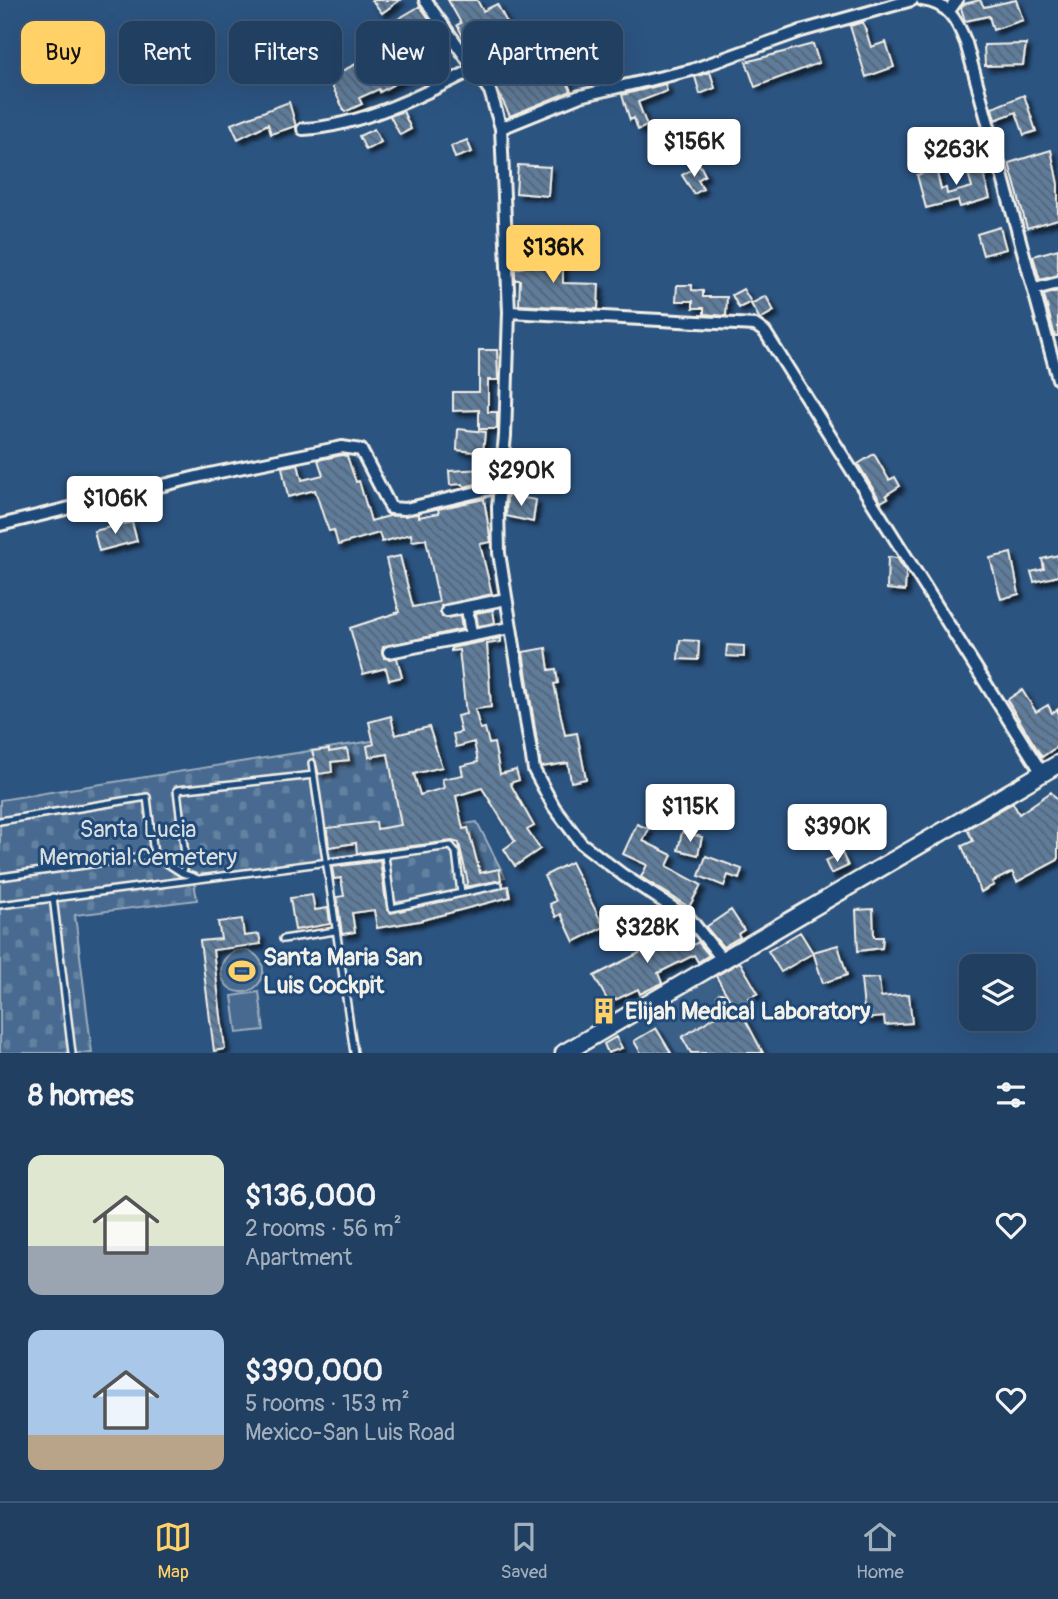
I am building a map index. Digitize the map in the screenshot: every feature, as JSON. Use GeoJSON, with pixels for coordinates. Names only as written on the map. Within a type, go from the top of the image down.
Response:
{"type":"FeatureCollection","features":[{"type":"Feature","properties":{"kind":"main road"},"geometry":{"type":"LineString","coordinates":[[564,1053],[1058,764]]}},
{"type":"Feature","properties":{"kind":"street"},"geometry":{"type":"LineString","coordinates":[[425,0],[463,54]]}},
{"type":"Feature","properties":{"kind":"street"},"geometry":{"type":"LineString","coordinates":[[501,128],[580,96],[692,70],[801,31],[912,0]]}},
{"type":"Feature","properties":{"kind":"street"},"geometry":{"type":"LineString","coordinates":[[922,0],[935,2],[949,11],[966,43],[1058,379]]}},
{"type":"Feature","properties":{"kind":"street"},"geometry":{"type":"LineString","coordinates":[[949,11],[957,0]]}},
{"type":"Feature","properties":{"kind":"street"},"geometry":{"type":"LineString","coordinates":[[303,129],[332,126],[368,114],[463,74]]}},
{"type":"Feature","properties":{"kind":"street"},"geometry":{"type":"LineString","coordinates":[[485,84],[490,91],[501,128],[509,312],[505,436],[499,487],[499,553],[534,771],[554,807],[582,843],[690,919],[722,959]]}},
{"type":"Feature","properties":{"kind":"street"},"geometry":{"type":"LineString","coordinates":[[1035,289],[1058,283]]}},
{"type":"Feature","properties":{"kind":"street"},"geometry":{"type":"LineString","coordinates":[[509,312],[755,325],[765,332],[1042,773]]}},
{"type":"Feature","properties":{"kind":"street"},"geometry":{"type":"LineString","coordinates":[[0,525],[218,472],[342,447],[361,450],[391,508],[405,509],[499,487]]}},
{"type":"Feature","properties":{"kind":"street"},"geometry":{"type":"LineString","coordinates":[[447,611],[506,599]]}},
{"type":"Feature","properties":{"kind":"street"},"geometry":{"type":"LineString","coordinates":[[467,608],[471,634]]}},
{"type":"Feature","properties":{"kind":"street"},"geometry":{"type":"LineString","coordinates":[[389,652],[509,628]]}},
{"type":"Feature","properties":{"kind":"lane"},"geometry":{"type":"LineString","coordinates":[[312,763],[355,1053]]}},
{"type":"Feature","properties":{"kind":"lane"},"geometry":{"type":"LineString","coordinates":[[182,873],[187,863],[177,790],[314,775]]}},
{"type":"Feature","properties":{"kind":"lane"},"geometry":{"type":"LineString","coordinates":[[0,821],[147,797],[154,855]]}},
{"type":"Feature","properties":{"kind":"lane"},"geometry":{"type":"LineString","coordinates":[[0,905],[454,848],[461,893]]}},
{"type":"Feature","properties":{"kind":"lane"},"geometry":{"type":"LineString","coordinates":[[0,877],[154,855],[182,873],[199,879]]}},
{"type":"Feature","properties":{"kind":"lane"},"geometry":{"type":"LineString","coordinates":[[385,856],[393,908],[499,885]]}},
{"type":"Feature","properties":{"kind":"lane"},"geometry":{"type":"LineString","coordinates":[[53,897],[72,1053]]}},
{"type":"Feature","properties":{"kind":"lane"},"geometry":{"type":"LineString","coordinates":[[283,939],[335,931]]}},
{"type":"Feature","properties":{"kind":"lane"},"geometry":{"type":"LineString","coordinates":[[721,997],[729,1009]]}},
{"type":"Feature","properties":{"kind":"shaded area"},"geometry":{"type":"Polygon","coordinates":[[[711,973],[730,1003],[736,1000],[766,1053],[677,1053],[649,1011],[711,973]]]}},
{"type":"Feature","properties":{"kind":"green space","name":"Santa Lucia Memorial Cemetery"},"geometry":{"type":"Polygon","coordinates":[[[404,736],[418,831],[477,822],[505,877],[394,907],[389,857],[194,882],[197,900],[75,915],[92,1053],[0,1053],[0,800],[404,736]]]}},
{"type":"Feature","properties":{"kind":"green space","name":"Santa Maria San Luis Cockpit"},"geometry":{"type":"Polygon","coordinates":[[[242,950],[257,956],[263,971],[257,986],[242,992],[227,986],[221,971],[227,956],[242,950]]]}},
{"type":"Feature","properties":{"kind":"green space"},"geometry":{"type":"Polygon","coordinates":[[[259,992],[264,1030],[237,1033],[232,996],[259,992]]]}},
{"type":"Feature","properties":{"kind":"building"},"geometry":{"type":"Polygon","coordinates":[[[372,0],[400,0],[382,13],[372,0]]]}},
{"type":"Feature","properties":{"kind":"building"},"geometry":{"type":"Polygon","coordinates":[[[448,0],[477,0],[483,11],[497,4],[506,21],[463,21],[463,36],[457,25],[461,23],[448,0]]]}},
{"type":"Feature","properties":{"kind":"building"},"geometry":{"type":"Polygon","coordinates":[[[980,0],[984,7],[1016,0],[1023,20],[993,30],[989,16],[965,21],[961,8],[964,4],[980,0]]]}},
{"type":"Feature","properties":{"kind":"building"},"geometry":{"type":"Polygon","coordinates":[[[420,6],[431,21],[395,21],[420,6]]]}},
{"type":"Feature","properties":{"kind":"building"},"geometry":{"type":"Polygon","coordinates":[[[863,22],[871,47],[886,42],[894,67],[866,77],[850,26],[863,22]]]}},
{"type":"Feature","properties":{"kind":"building"},"geometry":{"type":"Polygon","coordinates":[[[813,44],[819,63],[755,87],[746,62],[813,44]]]}},
{"type":"Feature","properties":{"kind":"building"},"geometry":{"type":"Polygon","coordinates":[[[1026,44],[1023,65],[985,66],[984,45],[1026,44]]]}},
{"type":"Feature","properties":{"kind":"building"},"geometry":{"type":"Polygon","coordinates":[[[356,64],[356,84],[394,84],[380,92],[379,89],[359,98],[362,104],[345,112],[331,84],[342,84],[342,71],[356,64]]]}},
{"type":"Feature","properties":{"kind":"building"},"geometry":{"type":"Polygon","coordinates":[[[710,72],[715,88],[700,94],[695,77],[710,72]]]}},
{"type":"Feature","properties":{"kind":"building"},"geometry":{"type":"Polygon","coordinates":[[[494,84],[568,84],[571,91],[510,116],[494,84]]]}},
{"type":"Feature","properties":{"kind":"building"},"geometry":{"type":"Polygon","coordinates":[[[665,84],[667,91],[638,102],[647,126],[638,130],[634,118],[630,120],[622,95],[665,84]]]}},
{"type":"Feature","properties":{"kind":"building"},"geometry":{"type":"Polygon","coordinates":[[[1024,95],[1036,131],[1024,135],[1016,112],[995,120],[992,108],[1024,95]]]}},
{"type":"Feature","properties":{"kind":"building"},"geometry":{"type":"Polygon","coordinates":[[[289,102],[296,126],[271,134],[268,124],[238,139],[231,124],[289,102]]]}},
{"type":"Feature","properties":{"kind":"building"},"geometry":{"type":"Polygon","coordinates":[[[403,111],[411,129],[400,135],[390,116],[403,111]]]}},
{"type":"Feature","properties":{"kind":"building"},"geometry":{"type":"Polygon","coordinates":[[[374,129],[381,142],[366,150],[359,136],[374,129]]]}},
{"type":"Feature","properties":{"kind":"building"},"geometry":{"type":"Polygon","coordinates":[[[467,140],[472,152],[455,158],[451,146],[467,140]]]}},
{"type":"Feature","properties":{"kind":"building"},"geometry":{"type":"Polygon","coordinates":[[[1051,150],[1058,184],[1058,219],[1027,228],[1009,163],[1051,150]]]}},
{"type":"Feature","properties":{"kind":"building"},"geometry":{"type":"Polygon","coordinates":[[[990,160],[993,173],[984,176],[990,198],[960,207],[958,200],[926,208],[917,175],[936,169],[941,189],[946,188],[947,194],[972,187],[966,166],[990,160]]]}},
{"type":"Feature","properties":{"kind":"building"},"geometry":{"type":"Polygon","coordinates":[[[518,165],[550,167],[548,196],[516,193],[518,165]]]}},
{"type":"Feature","properties":{"kind":"building"},"geometry":{"type":"Polygon","coordinates":[[[700,165],[705,175],[698,180],[703,189],[694,194],[682,175],[700,165]]]}},
{"type":"Feature","properties":{"kind":"building"},"geometry":{"type":"Polygon","coordinates":[[[1000,227],[1006,249],[983,255],[977,234],[1000,227]]]}},
{"type":"Feature","properties":{"kind":"building"},"geometry":{"type":"Polygon","coordinates":[[[1058,249],[1058,275],[1040,280],[1033,256],[1058,249]]]}},
{"type":"Feature","properties":{"kind":"building"},"geometry":{"type":"Polygon","coordinates":[[[553,253],[563,253],[563,283],[599,284],[598,309],[519,305],[520,280],[515,280],[515,269],[525,267],[526,257],[553,256],[553,253]]]}},
{"type":"Feature","properties":{"kind":"building"},"geometry":{"type":"Polygon","coordinates":[[[677,285],[692,285],[692,290],[703,291],[703,297],[727,297],[726,316],[704,314],[704,308],[693,308],[693,301],[676,301],[677,285]]]}},
{"type":"Feature","properties":{"kind":"building"},"geometry":{"type":"Polygon","coordinates":[[[743,289],[751,302],[739,308],[732,295],[743,289]]]}},
{"type":"Feature","properties":{"kind":"building"},"geometry":{"type":"Polygon","coordinates":[[[1058,291],[1058,336],[1055,336],[1044,295],[1058,291]]]}},
{"type":"Feature","properties":{"kind":"building"},"geometry":{"type":"Polygon","coordinates":[[[766,296],[774,311],[760,319],[751,304],[766,296]]]}},
{"type":"Feature","properties":{"kind":"building"},"geometry":{"type":"Polygon","coordinates":[[[479,350],[497,350],[498,380],[488,380],[488,412],[497,412],[497,429],[479,429],[479,410],[453,411],[453,392],[479,392],[479,350]]]}},
{"type":"Feature","properties":{"kind":"building"},"geometry":{"type":"Polygon","coordinates":[[[458,429],[485,432],[483,453],[457,450],[458,429]]]}},
{"type":"Feature","properties":{"kind":"building"},"geometry":{"type":"Polygon","coordinates":[[[874,454],[889,480],[895,477],[900,486],[886,495],[888,498],[881,502],[858,464],[874,454]]]}},
{"type":"Feature","properties":{"kind":"building"},"geometry":{"type":"Polygon","coordinates":[[[347,456],[356,482],[359,481],[371,521],[389,516],[419,514],[419,517],[439,513],[438,509],[484,499],[491,542],[480,544],[492,594],[441,606],[442,617],[460,616],[462,629],[383,647],[384,658],[397,658],[402,677],[389,680],[386,668],[363,674],[350,628],[399,612],[386,559],[400,556],[413,607],[439,602],[426,539],[412,541],[411,534],[382,542],[379,533],[338,545],[334,530],[329,531],[315,490],[288,497],[282,467],[298,464],[302,480],[323,475],[318,460],[347,456]]]}},
{"type":"Feature","properties":{"kind":"building"},"geometry":{"type":"Polygon","coordinates":[[[483,469],[484,482],[464,487],[463,484],[450,485],[449,471],[483,469]]]}},
{"type":"Feature","properties":{"kind":"building"},"geometry":{"type":"Polygon","coordinates":[[[507,495],[536,500],[533,522],[506,516],[507,495]]]}},
{"type":"Feature","properties":{"kind":"building"},"geometry":{"type":"Polygon","coordinates":[[[132,522],[137,541],[99,551],[94,531],[132,522]]]}},
{"type":"Feature","properties":{"kind":"building"},"geometry":{"type":"Polygon","coordinates":[[[1011,553],[1019,594],[1001,599],[990,558],[1011,553]]]}},
{"type":"Feature","properties":{"kind":"building"},"geometry":{"type":"Polygon","coordinates":[[[1058,555],[1058,576],[1034,582],[1031,572],[1044,569],[1042,559],[1058,555]]]}},
{"type":"Feature","properties":{"kind":"building"},"geometry":{"type":"Polygon","coordinates":[[[888,557],[897,558],[906,572],[905,591],[887,589],[888,557]]]}},
{"type":"Feature","properties":{"kind":"building"},"geometry":{"type":"Polygon","coordinates":[[[493,610],[495,623],[478,626],[476,613],[493,610]]]}},
{"type":"Feature","properties":{"kind":"building"},"geometry":{"type":"Polygon","coordinates":[[[501,638],[501,642],[487,644],[491,707],[475,709],[480,729],[485,728],[489,744],[494,743],[500,774],[516,770],[519,780],[510,783],[534,826],[527,830],[540,849],[515,866],[504,849],[515,841],[482,788],[456,796],[463,829],[468,828],[480,873],[499,869],[501,880],[466,887],[468,882],[459,843],[452,841],[357,853],[356,843],[329,847],[327,828],[376,822],[377,829],[401,825],[388,754],[369,757],[367,746],[374,744],[369,722],[391,716],[395,735],[429,727],[442,767],[414,774],[420,795],[444,788],[442,779],[463,775],[461,766],[478,762],[474,742],[456,747],[453,734],[461,732],[457,716],[466,714],[459,650],[451,651],[451,648],[501,638]]]}},
{"type":"Feature","properties":{"kind":"building"},"geometry":{"type":"Polygon","coordinates":[[[680,640],[699,641],[698,660],[678,659],[680,640]]]}},
{"type":"Feature","properties":{"kind":"building"},"geometry":{"type":"Polygon","coordinates":[[[727,645],[744,646],[744,657],[726,656],[727,645]]]}},
{"type":"Feature","properties":{"kind":"building"},"geometry":{"type":"Polygon","coordinates":[[[546,648],[549,670],[556,669],[558,683],[554,684],[565,735],[577,733],[586,779],[571,782],[568,763],[541,767],[523,652],[546,648]]]}},
{"type":"Feature","properties":{"kind":"building"},"geometry":{"type":"Polygon","coordinates":[[[1022,690],[1036,712],[1048,705],[1052,713],[1058,709],[1058,746],[1042,757],[1007,700],[1022,690]]]}},
{"type":"Feature","properties":{"kind":"building"},"geometry":{"type":"Polygon","coordinates":[[[329,749],[329,752],[347,749],[349,760],[331,762],[332,772],[319,774],[312,751],[329,749]]]}},
{"type":"Feature","properties":{"kind":"building"},"geometry":{"type":"Polygon","coordinates":[[[1051,792],[1058,801],[1058,860],[1017,882],[1012,872],[992,882],[994,885],[981,892],[962,846],[973,841],[967,829],[1013,803],[1019,814],[1051,792]]]}},
{"type":"Feature","properties":{"kind":"building"},"geometry":{"type":"Polygon","coordinates":[[[637,824],[649,829],[643,841],[672,855],[667,866],[701,885],[689,907],[641,877],[647,865],[623,854],[637,824]]]}},
{"type":"Feature","properties":{"kind":"building"},"geometry":{"type":"Polygon","coordinates":[[[682,832],[702,837],[698,855],[678,850],[682,832]]]}},
{"type":"Feature","properties":{"kind":"building"},"geometry":{"type":"Polygon","coordinates":[[[842,853],[848,866],[831,874],[825,861],[842,853]]]}},
{"type":"Feature","properties":{"kind":"building"},"geometry":{"type":"Polygon","coordinates":[[[706,856],[742,869],[739,879],[728,875],[724,886],[699,876],[706,856]]]}},
{"type":"Feature","properties":{"kind":"building"},"geometry":{"type":"Polygon","coordinates":[[[380,861],[387,909],[391,913],[508,886],[510,897],[419,921],[377,928],[374,910],[352,913],[355,932],[342,934],[337,897],[344,896],[341,878],[334,879],[332,867],[380,861]]]}},
{"type":"Feature","properties":{"kind":"building"},"geometry":{"type":"Polygon","coordinates":[[[571,862],[604,927],[574,942],[561,914],[556,917],[550,904],[556,901],[544,876],[571,862]]]}},
{"type":"Feature","properties":{"kind":"building"},"geometry":{"type":"Polygon","coordinates":[[[312,895],[315,910],[328,908],[330,924],[295,930],[290,898],[312,895]]]}},
{"type":"Feature","properties":{"kind":"building"},"geometry":{"type":"Polygon","coordinates":[[[873,909],[874,937],[883,937],[882,948],[858,951],[856,910],[873,909]]]}},
{"type":"Feature","properties":{"kind":"building"},"geometry":{"type":"Polygon","coordinates":[[[731,910],[744,930],[738,934],[740,937],[723,947],[706,927],[731,910]]]}},
{"type":"Feature","properties":{"kind":"building"},"geometry":{"type":"Polygon","coordinates":[[[640,916],[647,927],[636,934],[629,923],[640,916]]]}},
{"type":"Feature","properties":{"kind":"building"},"geometry":{"type":"Polygon","coordinates":[[[242,919],[244,936],[259,934],[261,944],[213,950],[225,1049],[214,1051],[200,941],[221,939],[218,922],[242,919]]]}},
{"type":"Feature","properties":{"kind":"building"},"geometry":{"type":"Polygon","coordinates":[[[656,924],[664,941],[679,933],[687,949],[698,942],[709,955],[698,962],[694,955],[658,973],[662,983],[640,994],[638,989],[609,1003],[594,976],[649,948],[641,932],[656,924]]]}},
{"type":"Feature","properties":{"kind":"building"},"geometry":{"type":"Polygon","coordinates":[[[800,932],[813,953],[781,972],[768,951],[800,932]]]}},
{"type":"Feature","properties":{"kind":"building"},"geometry":{"type":"Polygon","coordinates":[[[838,945],[847,975],[823,983],[813,952],[838,945]]]}},
{"type":"Feature","properties":{"kind":"building"},"geometry":{"type":"Polygon","coordinates":[[[740,962],[758,993],[749,998],[751,1002],[739,1008],[763,1053],[691,1053],[682,1037],[724,1011],[729,1014],[733,1012],[734,1007],[716,976],[740,962]]]}},
{"type":"Feature","properties":{"kind":"building"},"geometry":{"type":"Polygon","coordinates":[[[879,978],[881,997],[909,994],[912,1023],[885,1025],[884,1017],[865,1019],[861,979],[879,978]]]}},
{"type":"Feature","properties":{"kind":"building"},"geometry":{"type":"Polygon","coordinates":[[[656,1028],[671,1053],[641,1053],[634,1041],[656,1028]]]}},
{"type":"Feature","properties":{"kind":"building"},"geometry":{"type":"Polygon","coordinates":[[[616,1037],[622,1048],[608,1053],[604,1044],[616,1037]]]}},
{"type":"Feature","properties":{"kind":"place","name":"Santa Maria San Luis Cockpit"},"geometry":{"type":"Point","coordinates":[242,971]}},
{"type":"Feature","properties":{"kind":"place","name":"Elijah Medical Laboratory"},"geometry":{"type":"Point","coordinates":[604,1011]}}]}
